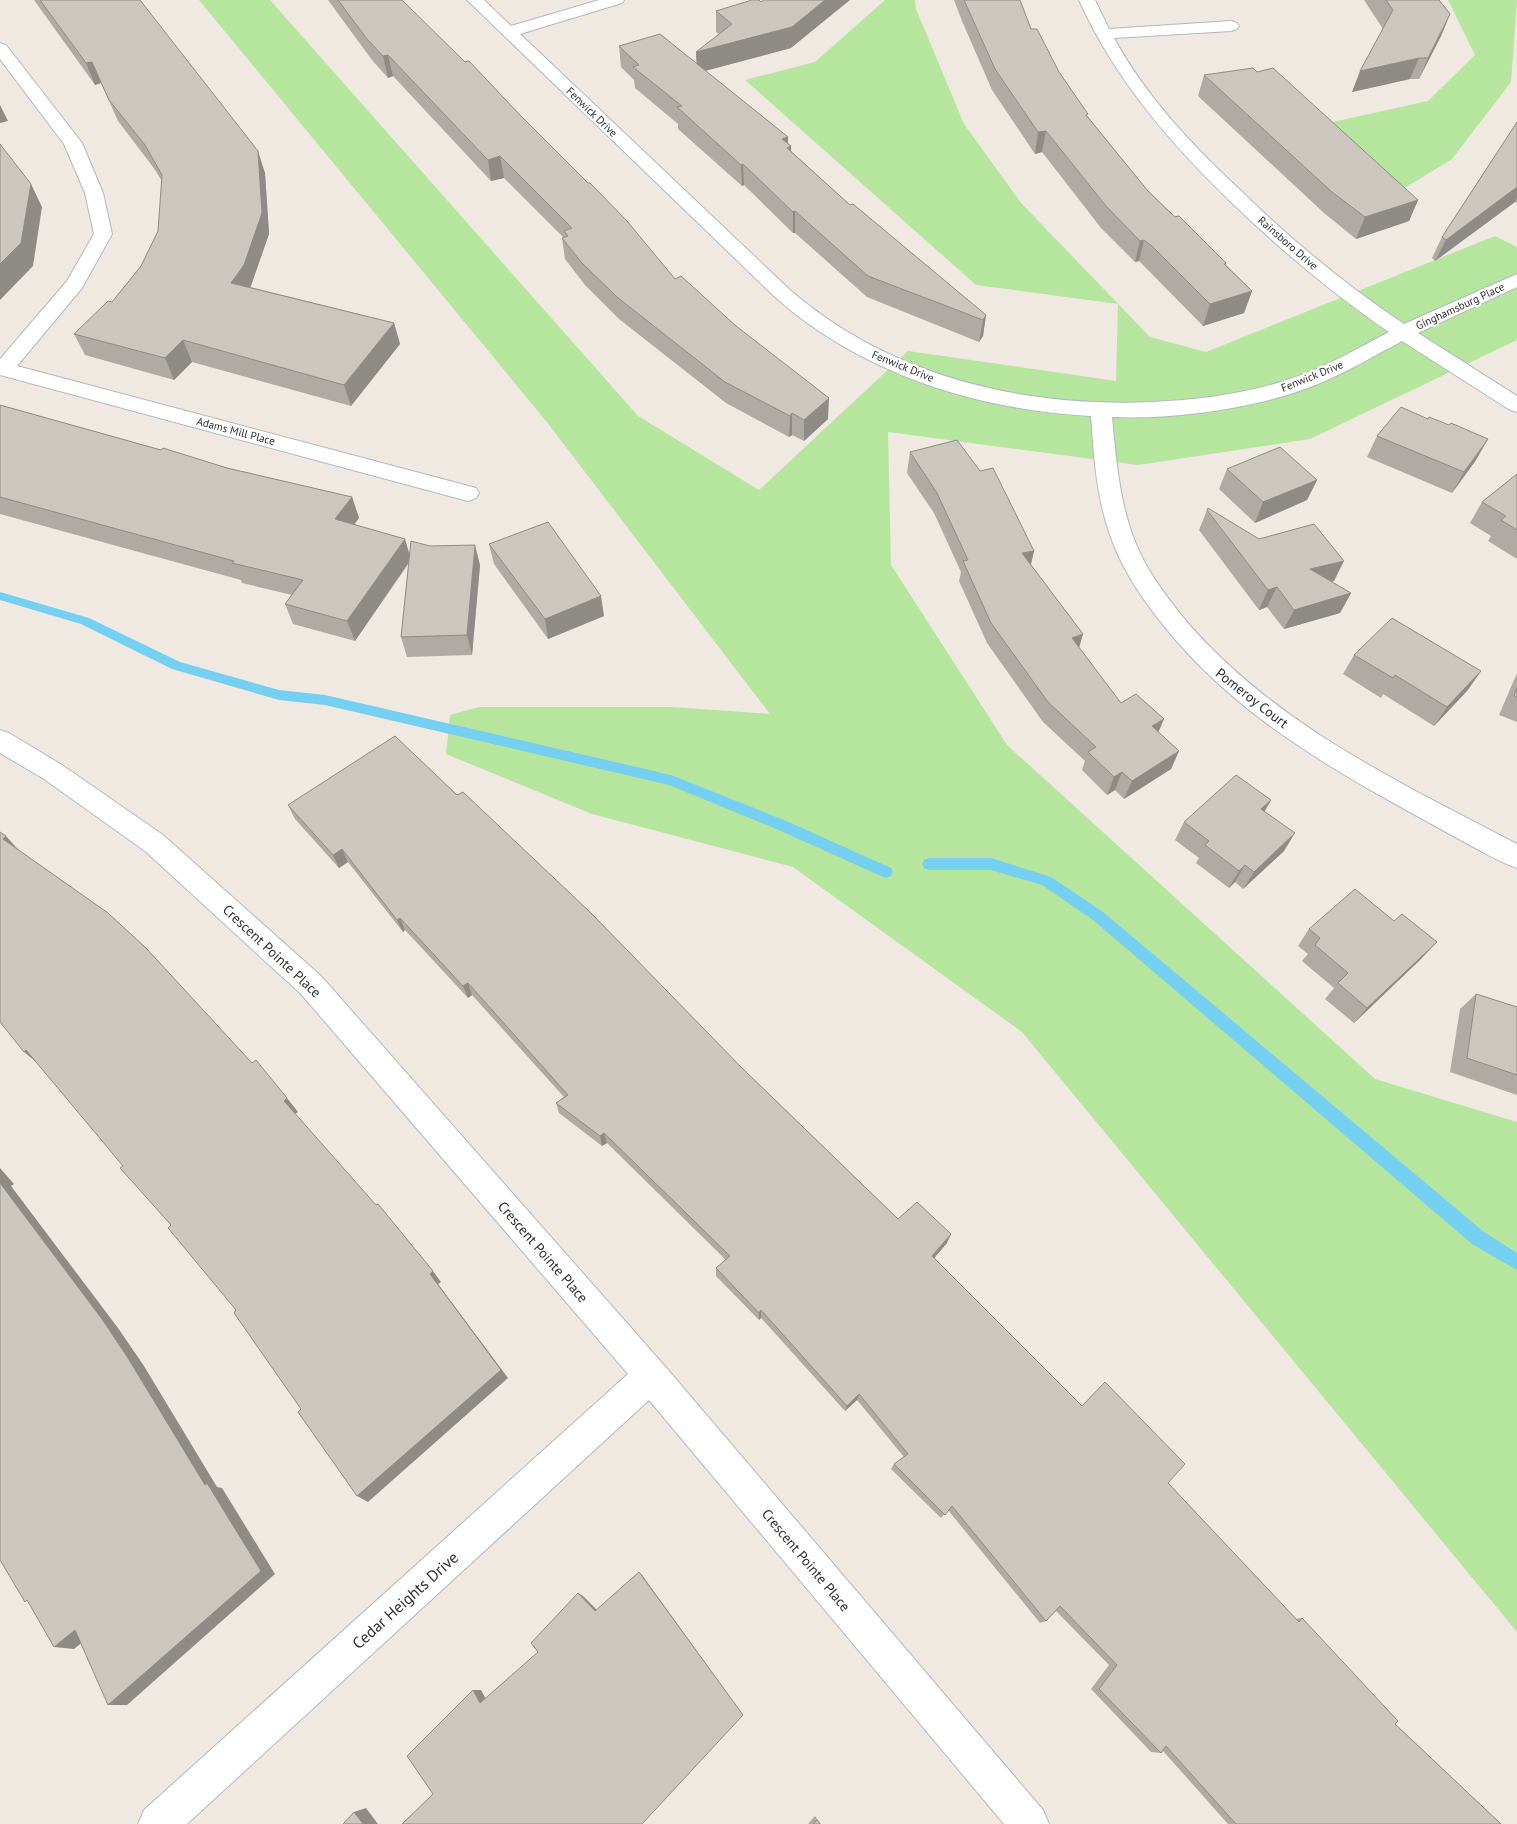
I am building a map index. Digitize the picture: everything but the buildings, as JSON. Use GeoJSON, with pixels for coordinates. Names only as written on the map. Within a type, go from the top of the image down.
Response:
{"type":"FeatureCollection","features":[{"type":"Feature","properties":{"kind":"street","name":"Fenwick Drive"},"geometry":{"type":"LineString","coordinates":[[475,0],[783,294],[809,316],[837,335],[893,363],[947,384],[1022,401],[1101,410],[1187,407],[1266,394],[1328,372],[1403,333]]}},
{"type":"Feature","properties":{"kind":"street"},"geometry":{"type":"LineString","coordinates":[[508,32],[616,0]]}},
{"type":"Feature","properties":{"kind":"street","name":"Rainsboro Drive"},"geometry":{"type":"LineString","coordinates":[[1087,0],[1103,34],[1136,85],[1165,122],[1200,161],[1282,241],[1342,289],[1403,333],[1517,405]]}},
{"type":"Feature","properties":{"kind":"street"},"geometry":{"type":"LineString","coordinates":[[1103,34],[1231,26]]}},
{"type":"Feature","properties":{"kind":"street","name":"Adams Mill Place"},"geometry":{"type":"LineString","coordinates":[[0,48],[73,143],[94,193],[103,234],[76,284],[1,369],[468,493]]}},
{"type":"Feature","properties":{"kind":"street","name":"Ginghamsburg Place"},"geometry":{"type":"LineString","coordinates":[[1403,333],[1517,280]]}},
{"type":"Feature","properties":{"kind":"street","name":"Pomeroy Court"},"geometry":{"type":"LineString","coordinates":[[1101,410],[1108,486],[1120,532],[1132,560],[1148,588],[1192,645],[1244,696],[1311,743],[1517,857]]}},
{"type":"Feature","properties":{"kind":"street","name":"Crescent Pointe Place"},"geometry":{"type":"LineString","coordinates":[[0,740],[53,772],[154,843],[311,985],[651,1376],[1029,1824]]}},
{"type":"Feature","properties":{"kind":"street","name":"Cedar Heights Drive"},"geometry":{"type":"LineString","coordinates":[[158,1824],[651,1376]]}},
{"type":"Feature","properties":{"kind":"green space"},"geometry":{"type":"Polygon","coordinates":[[[199,0],[270,0],[638,416],[759,490],[908,351],[1116,381],[1118,304],[976,285],[745,80],[815,62],[885,0],[915,0],[916,9],[964,124],[1021,203],[1150,337],[1206,352],[1495,236],[1517,247],[1517,340],[1310,439],[1138,465],[888,432],[891,565],[1007,745],[1375,1079],[1517,1122],[1517,1632],[1022,1032],[793,867],[592,814],[446,754],[450,715],[479,707],[672,707],[770,714],[546,421],[199,0]]]}},
{"type":"Feature","properties":{"kind":"green space"},"geometry":{"type":"Polygon","coordinates":[[[1448,0],[1517,0],[1511,82],[1452,159],[1403,189],[1324,124],[1428,101],[1475,55],[1448,0]]]}},
{"type":"Feature","properties":{"kind":"waterway"},"geometry":{"type":"LineString","coordinates":[[0,596],[85,621],[176,666],[279,695],[325,700],[671,780],[779,824],[886,872]]}},
{"type":"Feature","properties":{"kind":"waterway"},"geometry":{"type":"LineString","coordinates":[[929,864],[991,864],[1046,881],[1098,916],[1478,1238],[1517,1262]]}}]}
